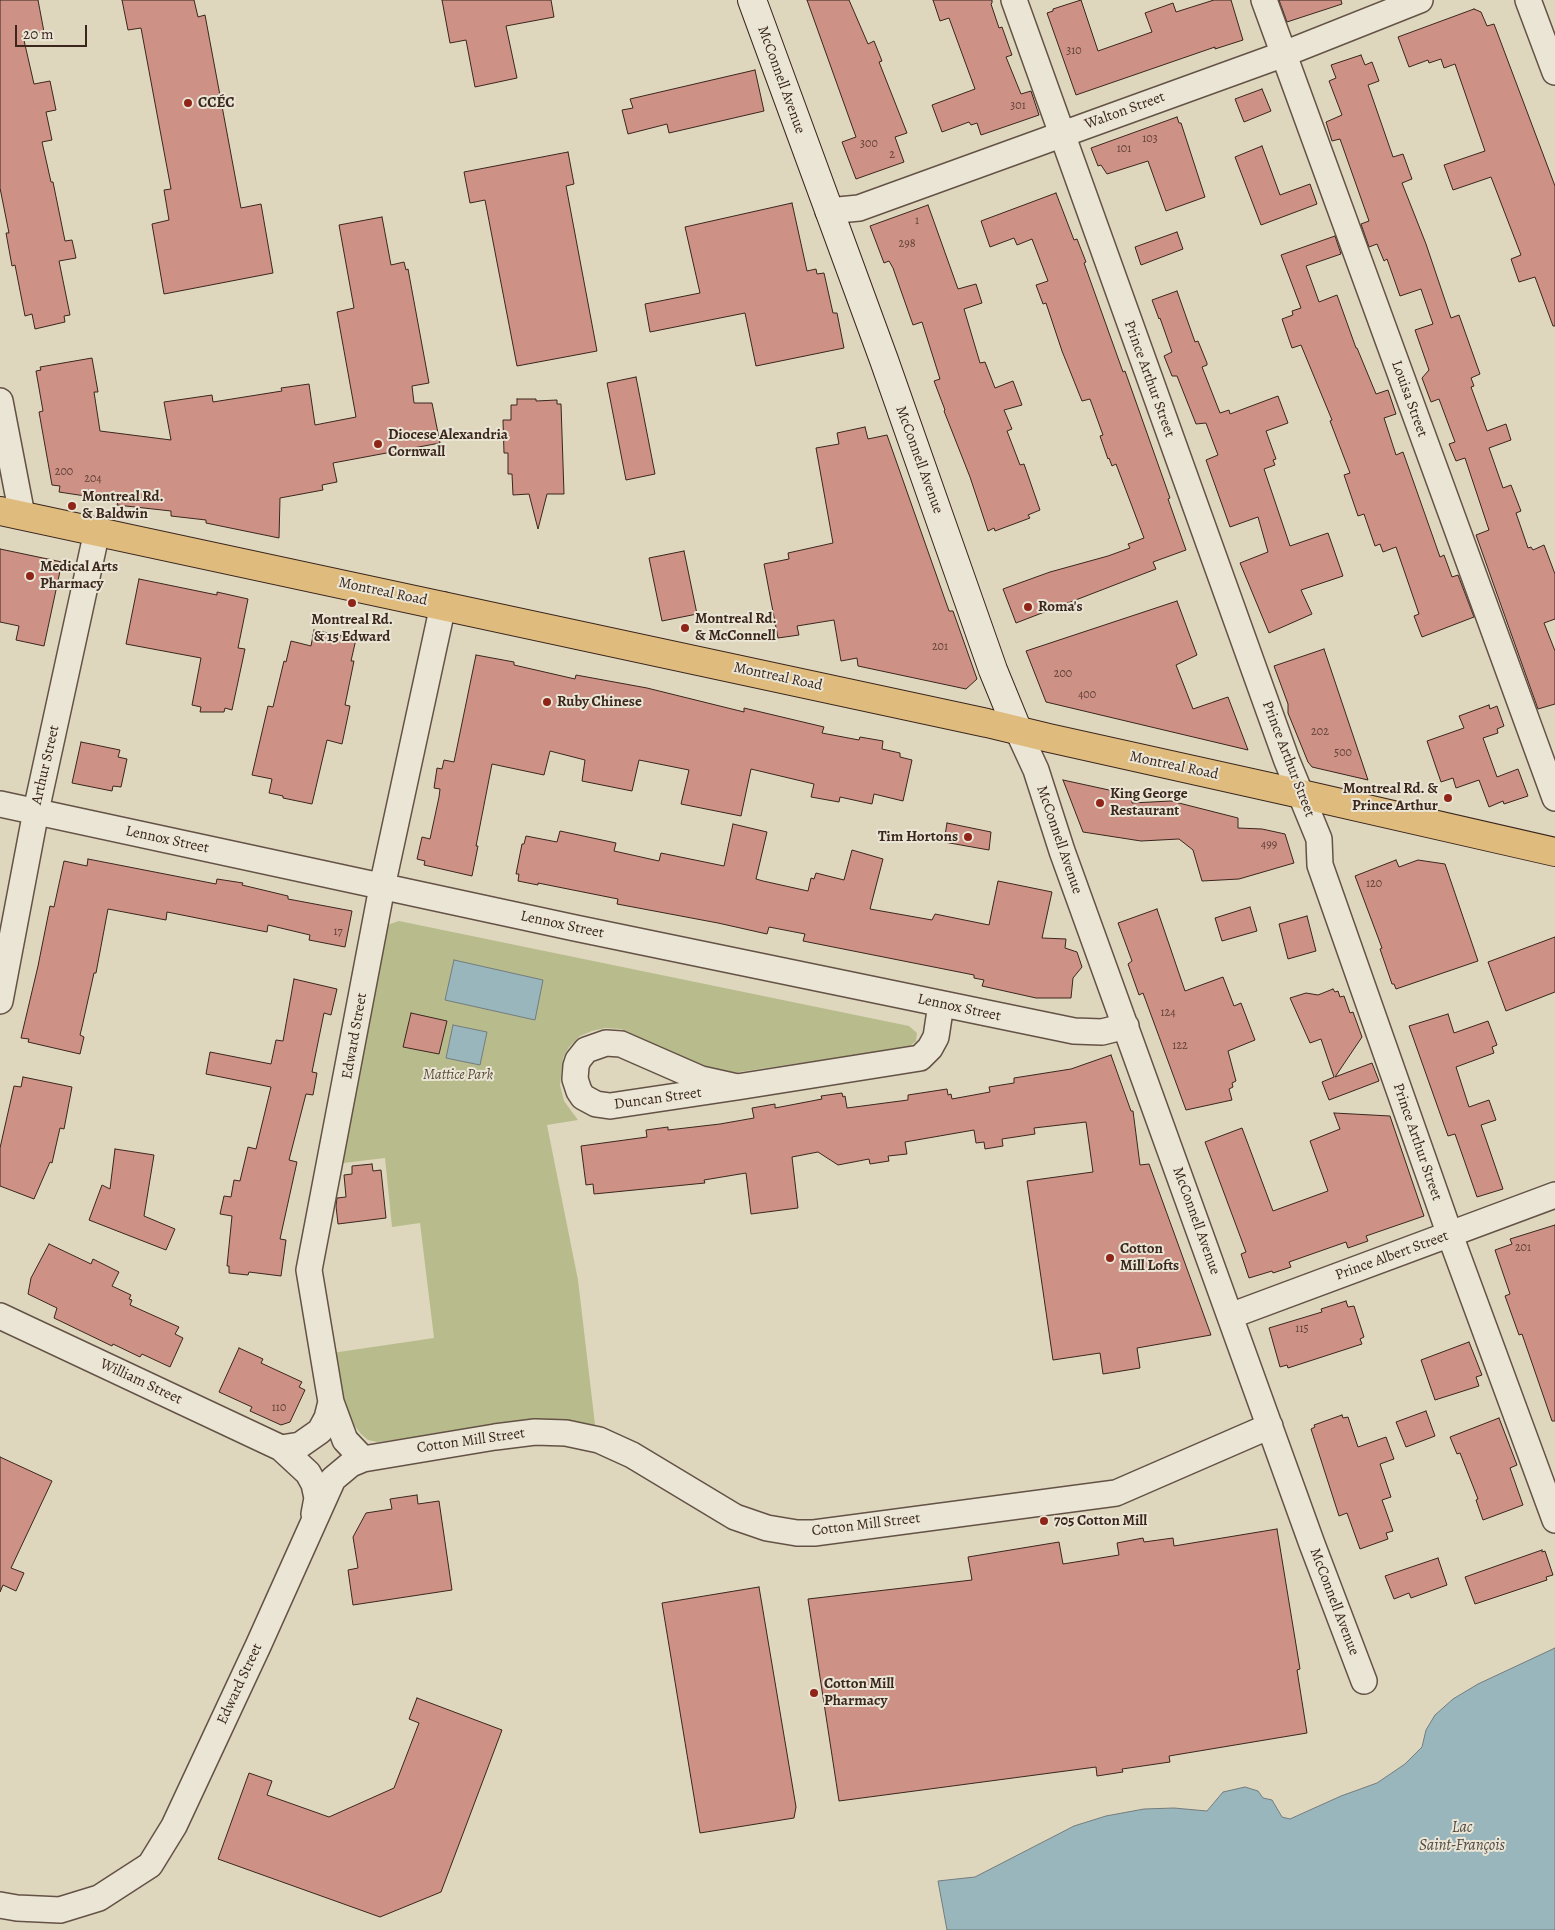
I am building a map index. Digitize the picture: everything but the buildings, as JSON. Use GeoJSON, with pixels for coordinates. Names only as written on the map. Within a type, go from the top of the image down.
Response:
{"type":"FeatureCollection","features":[{"type":"Feature","properties":{"kind":"main road","name":"McConnell Avenue"},"geometry":{"type":"LineString","coordinates":[[752,0],[828,212],[884,360],[994,670],[1018,731]]}},
{"type":"Feature","properties":{"kind":"main road","name":"Montreal Road"},"geometry":{"type":"LineString","coordinates":[[11,513],[761,673],[1555,852]]}},
{"type":"Feature","properties":{"kind":"street","name":"Prince Arthur Street"},"geometry":{"type":"LineString","coordinates":[[1014,0],[1284,752],[1319,839],[1320,865],[1450,1235],[1555,1520]]}},
{"type":"Feature","properties":{"kind":"street","name":"Louisa Street"},"geometry":{"type":"LineString","coordinates":[[1264,0],[1555,798]]}},
{"type":"Feature","properties":{"kind":"street","name":"Walton Street"},"geometry":{"type":"LineString","coordinates":[[828,212],[859,208],[1284,54],[1420,0]]}},
{"type":"Feature","properties":{"kind":"street"},"geometry":{"type":"LineString","coordinates":[[1528,0],[1555,72]]}},
{"type":"Feature","properties":{"kind":"street"},"geometry":{"type":"LineString","coordinates":[[0,401],[11,513]]}},
{"type":"Feature","properties":{"kind":"street","name":"Arthur Street"},"geometry":{"type":"LineString","coordinates":[[0,1001],[36,811],[98,531]]}},
{"type":"Feature","properties":{"kind":"street","name":"Edward Street"},"geometry":{"type":"LineString","coordinates":[[364,1459],[345,1440],[331,1402],[309,1270],[382,887],[444,605]]}},
{"type":"Feature","properties":{"kind":"street","name":"McConnell Avenue"},"geometry":{"type":"LineString","coordinates":[[1018,731],[1036,770],[1062,851],[1364,1681]]}},
{"type":"Feature","properties":{"kind":"street","name":"Lennox Street"},"geometry":{"type":"LineString","coordinates":[[0,804],[382,887],[1083,1033],[1102,1032],[1126,1026]]}},
{"type":"Feature","properties":{"kind":"street","name":"Duncan Street"},"geometry":{"type":"LineString","coordinates":[[737,1087],[701,1079],[621,1044],[612,1042],[599,1044],[586,1050],[578,1060],[575,1073],[577,1086],[583,1097],[602,1106],[737,1087],[920,1058],[930,1048],[936,1036],[941,1004]]}},
{"type":"Feature","properties":{"kind":"street","name":"Prince Albert Street"},"geometry":{"type":"LineString","coordinates":[[1230,1316],[1555,1195]]}},
{"type":"Feature","properties":{"kind":"street","name":"William Street"},"geometry":{"type":"LineString","coordinates":[[0,1316],[281,1448],[308,1473],[314,1484],[317,1498],[312,1524]]}},
{"type":"Feature","properties":{"kind":"street"},"geometry":{"type":"LineString","coordinates":[[281,1448],[300,1445],[320,1431],[327,1418],[331,1402]]}},
{"type":"Feature","properties":{"kind":"street","name":"Cotton Mill Street"},"geometry":{"type":"LineString","coordinates":[[331,1483],[352,1464],[384,1454],[535,1432],[566,1433],[599,1440],[632,1455],[735,1518],[779,1530],[814,1533],[1116,1492],[1270,1426]]}},
{"type":"Feature","properties":{"kind":"street","name":"Edward Street"},"geometry":{"type":"LineString","coordinates":[[0,1904],[17,1908],[60,1910],[99,1898],[150,1865],[174,1826],[331,1483]]}},
{"type":"Feature","properties":{"kind":"green space","name":"Mattice Park"},"geometry":{"type":"Polygon","coordinates":[[[399,921],[909,1026],[917,1033],[916,1041],[909,1047],[725,1074],[704,1068],[621,1029],[605,1028],[592,1031],[580,1036],[569,1047],[563,1058],[560,1085],[564,1101],[578,1120],[547,1125],[578,1280],[596,1433],[514,1424],[378,1442],[368,1440],[346,1415],[332,1353],[434,1338],[420,1223],[392,1227],[385,1158],[335,1164],[387,925],[399,921]]]}},
{"type":"Feature","properties":{"kind":"water"},"geometry":{"type":"Polygon","coordinates":[[[454,960],[543,980],[535,1020],[445,1000],[454,960]]]}},
{"type":"Feature","properties":{"kind":"water"},"geometry":{"type":"Polygon","coordinates":[[[453,1025],[487,1032],[480,1065],[446,1058],[453,1025]]]}},
{"type":"Feature","properties":{"kind":"water","name":"Lac Saint-François"},"geometry":{"type":"Polygon","coordinates":[[[1555,1648],[1555,1930],[947,1930],[938,1881],[975,1877],[1074,1826],[1106,1816],[1144,1809],[1174,1808],[1207,1811],[1223,1792],[1245,1787],[1258,1791],[1263,1798],[1272,1800],[1282,1817],[1290,1819],[1341,1796],[1377,1783],[1405,1764],[1422,1747],[1426,1730],[1435,1715],[1453,1699],[1478,1684],[1555,1648]]]}},
{"type":"Feature","properties":{"kind":"place","name":"CCÉC"},"geometry":{"type":"Point","coordinates":[188,103]}},
{"type":"Feature","properties":{"kind":"place","name":"Diocese Alexandria Cornwall"},"geometry":{"type":"Point","coordinates":[378,444]}},
{"type":"Feature","properties":{"kind":"place","name":"Montreal Rd. & Baldwin"},"geometry":{"type":"Point","coordinates":[72,506]}},
{"type":"Feature","properties":{"kind":"place","name":"Medical Arts Pharmacy"},"geometry":{"type":"Point","coordinates":[30,576]}},
{"type":"Feature","properties":{"kind":"place","name":"Montreal Rd. & 15 Edward"},"geometry":{"type":"Point","coordinates":[352,603]}},
{"type":"Feature","properties":{"kind":"place","name":"Roma's"},"geometry":{"type":"Point","coordinates":[1028,607]}},
{"type":"Feature","properties":{"kind":"place","name":"Montreal Rd. & McConnell"},"geometry":{"type":"Point","coordinates":[685,628]}},
{"type":"Feature","properties":{"kind":"place","name":"Ruby Chinese"},"geometry":{"type":"Point","coordinates":[547,702]}},
{"type":"Feature","properties":{"kind":"place","name":"Montreal Rd. & Prince Arthur"},"geometry":{"type":"Point","coordinates":[1448,798]}},
{"type":"Feature","properties":{"kind":"place","name":"King George Restaurant"},"geometry":{"type":"Point","coordinates":[1100,803]}},
{"type":"Feature","properties":{"kind":"place","name":"Tim Hortons"},"geometry":{"type":"Point","coordinates":[968,837]}},
{"type":"Feature","properties":{"kind":"place","name":"Cotton Mill Lofts"},"geometry":{"type":"Point","coordinates":[1110,1258]}},
{"type":"Feature","properties":{"kind":"place","name":"705 Cotton Mill"},"geometry":{"type":"Point","coordinates":[1044,1521]}},
{"type":"Feature","properties":{"kind":"place","name":"Cotton Mill Pharmacy"},"geometry":{"type":"Point","coordinates":[814,1693]}}]}
